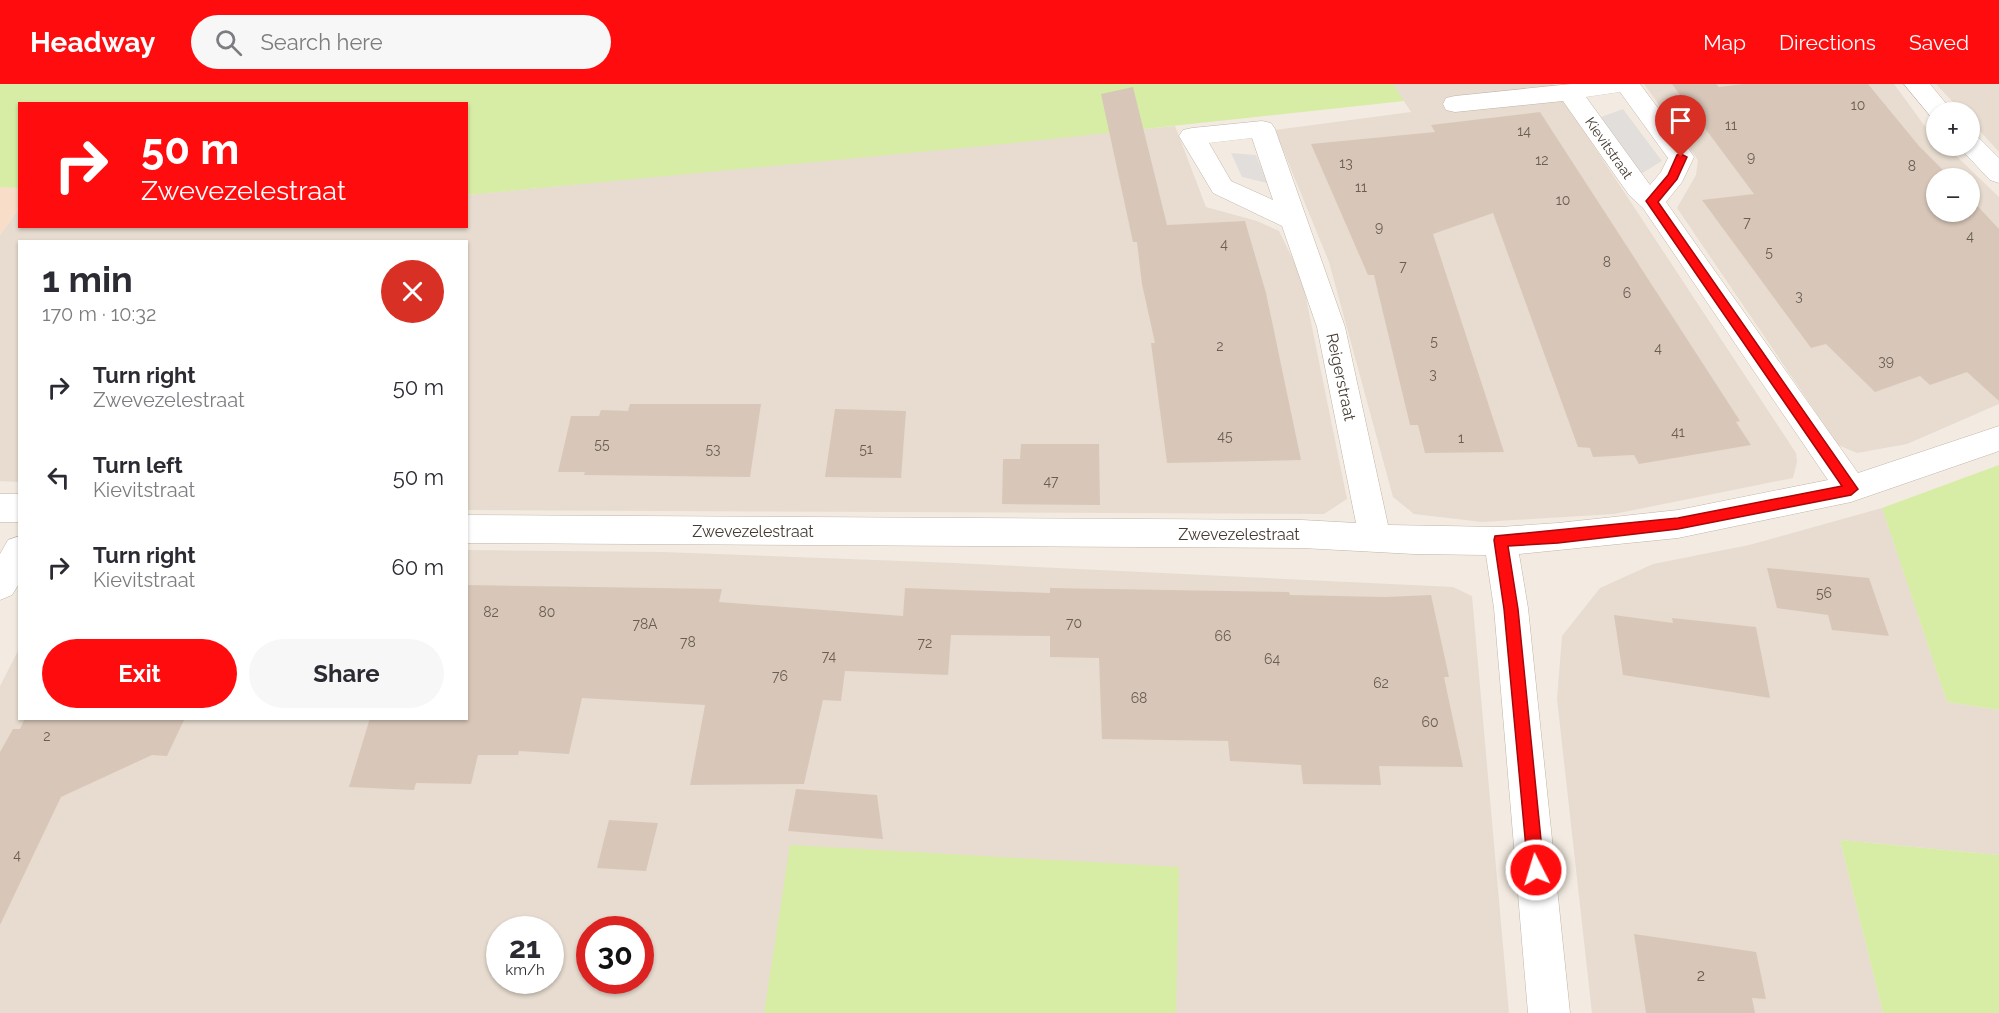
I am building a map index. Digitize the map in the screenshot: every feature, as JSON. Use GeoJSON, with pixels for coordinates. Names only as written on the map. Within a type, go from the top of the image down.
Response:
{"type":"FeatureCollection","features":[{"type":"Feature","properties":{"kind":"street"},"geometry":{"type":"LineString","coordinates":[[1455,104],[1570,92],[1620,84]]}},
{"type":"Feature","properties":{"kind":"street"},"geometry":{"type":"LineString","coordinates":[[1627,84],[1681,157],[1673,176],[1652,201]]}},
{"type":"Feature","properties":{"kind":"street"},"geometry":{"type":"LineString","coordinates":[[1916,84],[1932,102]]}},
{"type":"Feature","properties":{"kind":"street","name":"Kievitstraat"},"geometry":{"type":"LineString","coordinates":[[1570,92],[1638,189],[1652,201],[1851,489]]}},
{"type":"Feature","properties":{"kind":"street"},"geometry":{"type":"LineString","coordinates":[[1980,154],[1999,174]]}},
{"type":"Feature","properties":{"kind":"street","name":"Reigerstraat"},"geometry":{"type":"LineString","coordinates":[[1294,220],[1331,327],[1375,538]]}},
{"type":"Feature","properties":{"kind":"street","name":"Zwevezelestraat"},"geometry":{"type":"LineString","coordinates":[[468,529],[1302,534],[1500,540],[1558,537],[1678,524],[1851,489],[1999,438]]}},
{"type":"Feature","properties":{"kind":"street"},"geometry":{"type":"LineString","coordinates":[[0,508],[18,508]]}},
{"type":"Feature","properties":{"kind":"street"},"geometry":{"type":"LineString","coordinates":[[1500,540],[1511,609],[1549,1013]]}},
{"type":"Feature","properties":{"kind":"street"},"geometry":{"type":"LineString","coordinates":[[0,585],[18,554]]}},
{"type":"Feature","properties":{"kind":"shaded area"},"geometry":{"type":"Polygon","coordinates":[[[1393,84],[1553,84],[1796,453],[1797,462],[1793,478],[1614,514],[1482,522],[1414,514],[1393,497],[1329,262],[1275,130],[1411,112],[1393,84]]]}},
{"type":"Feature","properties":{"kind":"shaded area"},"geometry":{"type":"Polygon","coordinates":[[[1644,84],[1894,84],[1926,127],[1926,156],[1956,156],[1969,168],[1926,168],[1926,222],[1980,222],[1980,179],[1999,197],[1999,404],[1907,444],[1857,453],[1838,445],[1677,208],[1696,175],[1698,160],[1644,84]]]}},
{"type":"Feature","properties":{"kind":"shaded area"},"geometry":{"type":"Polygon","coordinates":[[[1936,84],[1999,84],[1999,152],[1980,131],[1980,102],[1953,102],[1936,84]]]}},
{"type":"Feature","properties":{"kind":"shaded area"},"geometry":{"type":"Polygon","coordinates":[[[1623,109],[1662,161],[1641,174],[1601,117],[1623,109]]]}},
{"type":"Feature","properties":{"kind":"shaded area"},"geometry":{"type":"Polygon","coordinates":[[[1175,126],[1206,207],[1257,221],[1279,231],[1302,278],[1347,499],[1324,514],[468,510],[468,240],[18,240],[18,482],[0,481],[0,235],[18,210],[18,228],[468,228],[468,195],[1175,126]]]}},
{"type":"Feature","properties":{"kind":"shaded area"},"geometry":{"type":"Polygon","coordinates":[[[1231,153],[1256,155],[1267,183],[1242,177],[1231,153]]]}},
{"type":"Feature","properties":{"kind":"shaded area"},"geometry":{"type":"Polygon","coordinates":[[[0,187],[18,188],[18,210],[0,235],[0,187]]]}},
{"type":"Feature","properties":{"kind":"shaded area"},"geometry":{"type":"Polygon","coordinates":[[[1882,508],[1947,702],[1999,710],[1999,855],[1840,840],[1883,1013],[1592,1013],[1557,699],[1562,636],[1600,588],[1653,564],[1749,545],[1882,508]]]}},
{"type":"Feature","properties":{"kind":"shaded area"},"geometry":{"type":"Polygon","coordinates":[[[468,550],[663,552],[955,563],[1453,587],[1472,596],[1509,1013],[0,1013],[0,686],[18,651],[18,720],[468,720],[468,550]]]}},
{"type":"Feature","properties":{"kind":"green space"},"geometry":{"type":"Polygon","coordinates":[[[0,84],[1393,84],[1404,101],[1014,143],[468,195],[468,102],[18,102],[18,188],[0,187],[0,84]]]}},
{"type":"Feature","properties":{"kind":"green space"},"geometry":{"type":"Polygon","coordinates":[[[1999,465],[1999,710],[1947,702],[1882,508],[1999,465]]]}},
{"type":"Feature","properties":{"kind":"green space"},"geometry":{"type":"Polygon","coordinates":[[[1840,840],[1999,855],[1999,1013],[1883,1013],[1840,840]]]}},
{"type":"Feature","properties":{"kind":"green space"},"geometry":{"type":"Polygon","coordinates":[[[790,845],[1179,867],[1176,1013],[764,1013],[790,845]]]}},
{"type":"Feature","properties":{"kind":"building"},"geometry":{"type":"Polygon","coordinates":[[[1672,84],[1716,84],[1719,87],[1744,84],[1868,84],[1926,153],[1926,156],[1929,156],[1941,168],[1926,168],[1926,222],[1980,222],[1980,209],[1999,229],[1999,401],[1967,372],[1930,385],[1920,376],[1875,392],[1826,344],[1811,348],[1702,200],[1754,194],[1672,84]]]}},
{"type":"Feature","properties":{"kind":"building"},"geometry":{"type":"Polygon","coordinates":[[[1133,87],[1167,225],[1245,221],[1266,293],[1301,460],[1167,463],[1151,343],[1155,343],[1142,284],[1137,242],[1133,242],[1101,94],[1133,87]]]}},
{"type":"Feature","properties":{"kind":"building"},"geometry":{"type":"Polygon","coordinates":[[[1540,112],[1740,421],[1736,422],[1751,445],[1639,464],[1634,455],[1593,457],[1590,448],[1578,447],[1493,213],[1433,234],[1504,452],[1425,453],[1418,425],[1410,425],[1374,275],[1368,275],[1311,144],[1435,132],[1431,125],[1540,112]]]}},
{"type":"Feature","properties":{"kind":"building"},"geometry":{"type":"Polygon","coordinates":[[[630,404],[761,404],[750,477],[584,475],[585,472],[558,472],[571,416],[599,416],[601,410],[628,411],[630,404]]]}},
{"type":"Feature","properties":{"kind":"building"},"geometry":{"type":"Polygon","coordinates":[[[835,409],[906,411],[901,478],[825,477],[835,409]]]}},
{"type":"Feature","properties":{"kind":"building"},"geometry":{"type":"Polygon","coordinates":[[[1021,444],[1099,444],[1100,505],[1002,504],[1003,459],[1020,459],[1021,444]]]}},
{"type":"Feature","properties":{"kind":"building"},"geometry":{"type":"Polygon","coordinates":[[[1767,568],[1869,578],[1889,636],[1832,630],[1828,615],[1777,608],[1767,568]]]}},
{"type":"Feature","properties":{"kind":"building"},"geometry":{"type":"Polygon","coordinates":[[[468,585],[722,589],[719,602],[903,616],[905,588],[1050,593],[1050,588],[1289,592],[1290,595],[1385,597],[1431,595],[1449,677],[1444,677],[1463,767],[1379,766],[1381,785],[1303,784],[1301,765],[1230,761],[1228,741],[1102,739],[1099,658],[1050,657],[1050,636],[951,635],[948,675],[845,671],[841,701],[823,700],[804,784],[690,785],[705,705],[582,698],[569,754],[519,751],[518,755],[478,755],[471,784],[416,783],[414,790],[349,787],[369,720],[468,720],[468,585]]]}},
{"type":"Feature","properties":{"kind":"building"},"geometry":{"type":"Polygon","coordinates":[[[1614,615],[1673,623],[1672,618],[1756,627],[1770,698],[1623,675],[1614,615]]]}},
{"type":"Feature","properties":{"kind":"building"},"geometry":{"type":"Polygon","coordinates":[[[24,720],[184,720],[167,756],[152,755],[61,797],[0,925],[0,752],[13,729],[20,729],[24,720]]]}},
{"type":"Feature","properties":{"kind":"building"},"geometry":{"type":"Polygon","coordinates":[[[796,789],[877,795],[883,839],[788,831],[796,789]]]}},
{"type":"Feature","properties":{"kind":"building"},"geometry":{"type":"Polygon","coordinates":[[[609,820],[658,823],[646,871],[597,868],[609,820]]]}},
{"type":"Feature","properties":{"kind":"building"},"geometry":{"type":"Polygon","coordinates":[[[1634,934],[1756,952],[1766,999],[1752,998],[1755,1013],[1646,1013],[1634,934]]]}},
{"type":"Feature","properties":{"kind":"route"},"geometry":{"type":"LineString","coordinates":[[1536,870],[1511,609],[1500,540],[1558,537],[1678,524],[1851,489],[1652,201],[1673,176],[1681,157]]}}]}
